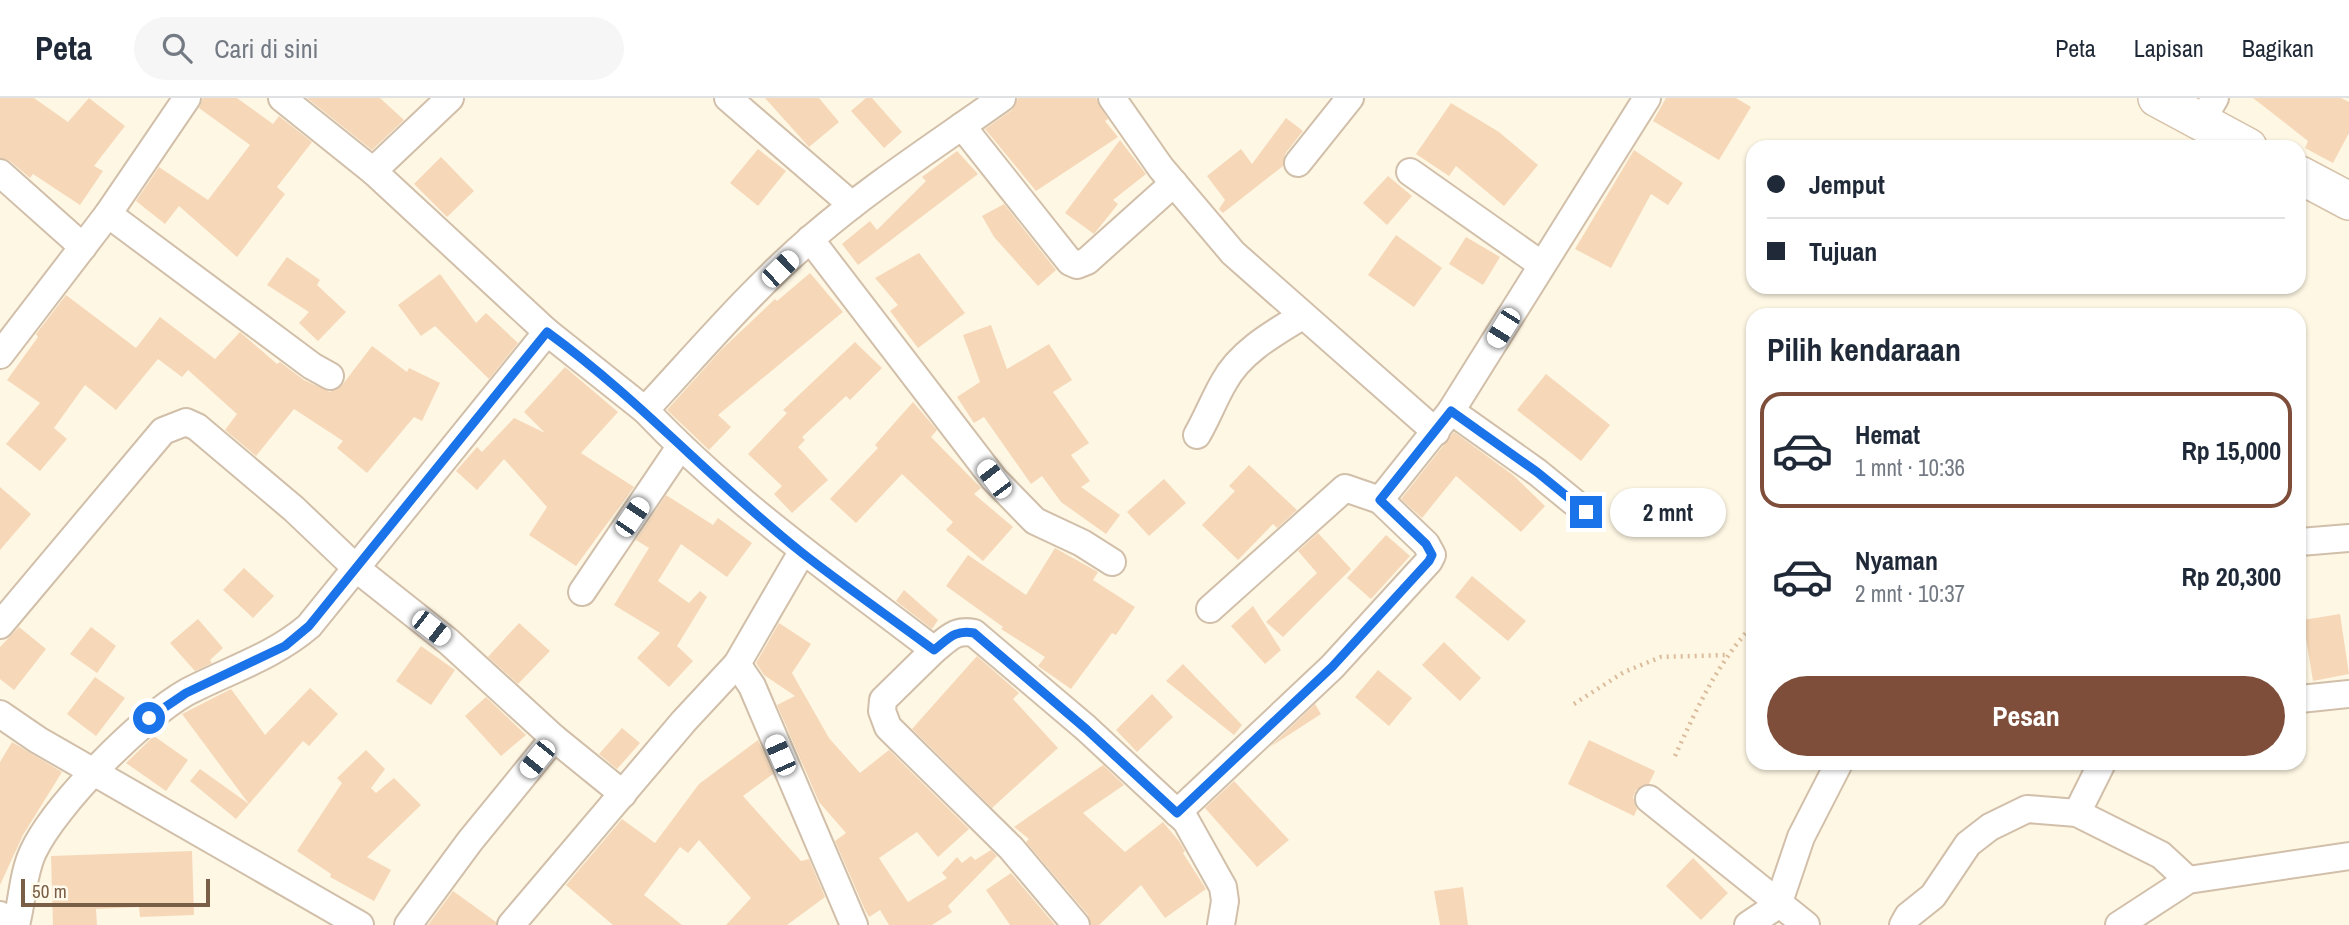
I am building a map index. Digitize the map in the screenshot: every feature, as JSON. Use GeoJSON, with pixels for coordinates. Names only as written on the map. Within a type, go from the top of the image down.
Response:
{"type":"FeatureCollection","features":[{"type":"Feature","properties":{"kind":"street"},"geometry":{"type":"LineString","coordinates":[[0,355],[108,214],[187,98]]}},
{"type":"Feature","properties":{"kind":"street"},"geometry":{"type":"LineString","coordinates":[[282,98],[373,171],[547,332],[645,410],[680,447],[802,552],[934,650]]}},
{"type":"Feature","properties":{"kind":"street"},"geometry":{"type":"LineString","coordinates":[[373,171],[450,98]]}},
{"type":"Feature","properties":{"kind":"street"},"geometry":{"type":"LineString","coordinates":[[645,410],[750,298],[810,239],[852,205],[1002,98]]}},
{"type":"Feature","properties":{"kind":"street"},"geometry":{"type":"LineString","coordinates":[[1112,98],[1174,183],[1233,253],[1302,316],[1443,421],[1537,472],[1586,512]]}},
{"type":"Feature","properties":{"kind":"street"},"geometry":{"type":"LineString","coordinates":[[1380,500],[1443,421],[1647,98]]}},
{"type":"Feature","properties":{"kind":"street"},"geometry":{"type":"LineString","coordinates":[[2157,98],[2208,110],[2240,140]]}},
{"type":"Feature","properties":{"kind":"street"},"geometry":{"type":"LineString","coordinates":[[731,99],[852,205]]}},
{"type":"Feature","properties":{"kind":"street"},"geometry":{"type":"LineString","coordinates":[[1298,163],[1339,102]]}},
{"type":"Feature","properties":{"kind":"street"},"geometry":{"type":"LineString","coordinates":[[962,126],[1070,262],[1077,265],[1087,261],[1174,183]]}},
{"type":"Feature","properties":{"kind":"street"},"geometry":{"type":"LineString","coordinates":[[1410,172],[1542,265]]}},
{"type":"Feature","properties":{"kind":"street"},"geometry":{"type":"LineString","coordinates":[[0,173],[83,247]]}},
{"type":"Feature","properties":{"kind":"street"},"geometry":{"type":"LineString","coordinates":[[2306,178],[2349,201]]}},
{"type":"Feature","properties":{"kind":"street"},"geometry":{"type":"LineString","coordinates":[[108,214],[301,358],[330,376]]}},
{"type":"Feature","properties":{"kind":"street"},"geometry":{"type":"LineString","coordinates":[[810,239],[994,479],[1035,521],[1082,542],[1112,562]]}},
{"type":"Feature","properties":{"kind":"street"},"geometry":{"type":"LineString","coordinates":[[1197,435],[1215,405],[1223,382],[1236,365],[1268,337],[1302,316]]}},
{"type":"Feature","properties":{"kind":"street"},"geometry":{"type":"LineString","coordinates":[[0,915],[16,925],[31,855],[47,825],[96,772],[149,718],[186,693],[285,646],[309,626],[547,332]]}},
{"type":"Feature","properties":{"kind":"street"},"geometry":{"type":"LineString","coordinates":[[0,625],[163,431],[186,422],[197,427],[294,509],[357,569],[449,642],[554,738],[623,794]]}},
{"type":"Feature","properties":{"kind":"street"},"geometry":{"type":"LineString","coordinates":[[582,592],[680,447]]}},
{"type":"Feature","properties":{"kind":"street"},"geometry":{"type":"LineString","coordinates":[[1177,813],[1332,667],[1432,555],[1426,544],[1380,500],[1345,488],[1210,609]]}},
{"type":"Feature","properties":{"kind":"street"},"geometry":{"type":"LineString","coordinates":[[2306,542],[2349,538]]}},
{"type":"Feature","properties":{"kind":"street"},"geometry":{"type":"LineString","coordinates":[[511,925],[737,664],[802,552]]}},
{"type":"Feature","properties":{"kind":"street"},"geometry":{"type":"LineString","coordinates":[[1076,925],[1011,848],[888,727],[881,711],[883,700],[953,634],[962,631],[974,633],[1076,719],[1177,813],[1206,853],[1223,887],[1225,901],[1222,925]]}},
{"type":"Feature","properties":{"kind":"street"},"geometry":{"type":"LineString","coordinates":[[737,664],[752,686],[854,925]]}},
{"type":"Feature","properties":{"kind":"street"},"geometry":{"type":"LineString","coordinates":[[2306,698],[2349,694]]}},
{"type":"Feature","properties":{"kind":"street"},"geometry":{"type":"LineString","coordinates":[[0,714],[38,740],[360,925]]}},
{"type":"Feature","properties":{"kind":"street"},"geometry":{"type":"LineString","coordinates":[[408,925],[470,841],[554,738]]}},
{"type":"Feature","properties":{"kind":"street"},"geometry":{"type":"LineString","coordinates":[[1748,925],[1778,905],[1801,837],[1835,770]]}},
{"type":"Feature","properties":{"kind":"street"},"geometry":{"type":"LineString","coordinates":[[2077,813],[2098,770]]}},
{"type":"Feature","properties":{"kind":"street"},"geometry":{"type":"LineString","coordinates":[[1649,799],[1806,925]]}},
{"type":"Feature","properties":{"kind":"street"},"geometry":{"type":"LineString","coordinates":[[1903,925],[1908,916],[1933,896],[1968,844],[1990,827],[2027,809],[2077,813],[2161,855],[2188,880]]}},
{"type":"Feature","properties":{"kind":"street"},"geometry":{"type":"LineString","coordinates":[[2119,925],[2188,880],[2349,856]]}},
{"type":"Feature","properties":{"kind":"path"},"geometry":{"type":"LineString","coordinates":[[1675,757],[1708,684],[1726,655],[1746,633]]}},
{"type":"Feature","properties":{"kind":"path"},"geometry":{"type":"LineString","coordinates":[[1574,704],[1624,672],[1661,657],[1726,655]]}},
{"type":"Feature","properties":{"kind":"building"},"geometry":{"type":"Polygon","coordinates":[[[0,98],[34,98],[68,122],[89,98],[125,126],[94,166],[103,171],[80,205],[33,174],[30,178],[10,161],[0,158],[0,98]]]}},
{"type":"Feature","properties":{"kind":"building"},"geometry":{"type":"Polygon","coordinates":[[[203,98],[237,98],[273,124],[279,116],[312,142],[277,187],[285,194],[237,257],[179,206],[165,224],[136,201],[159,167],[208,200],[250,145],[199,108],[203,98]]]}},
{"type":"Feature","properties":{"kind":"building"},"geometry":{"type":"Polygon","coordinates":[[[307,98],[380,98],[404,120],[372,150],[307,98]]]}},
{"type":"Feature","properties":{"kind":"building"},"geometry":{"type":"Polygon","coordinates":[[[765,98],[819,98],[839,122],[809,147],[765,98]]]}},
{"type":"Feature","properties":{"kind":"building"},"geometry":{"type":"Polygon","coordinates":[[[866,98],[872,98],[902,132],[884,148],[851,111],[866,98]]]}},
{"type":"Feature","properties":{"kind":"building"},"geometry":{"type":"Polygon","coordinates":[[[1018,98],[1096,98],[1108,119],[1105,121],[1118,137],[1036,191],[985,129],[1012,110],[1018,98]]]}},
{"type":"Feature","properties":{"kind":"building"},"geometry":{"type":"Polygon","coordinates":[[[1666,98],[1736,98],[1751,107],[1719,160],[1653,121],[1666,98]]]}},
{"type":"Feature","properties":{"kind":"building"},"geometry":{"type":"Polygon","coordinates":[[[2253,98],[2341,98],[2349,102],[2349,133],[2333,163],[2306,149],[2308,141],[2253,98]]]}},
{"type":"Feature","properties":{"kind":"building"},"geometry":{"type":"Polygon","coordinates":[[[1451,103],[1499,132],[1538,165],[1504,206],[1456,166],[1449,176],[1416,154],[1451,103]]]}},
{"type":"Feature","properties":{"kind":"building"},"geometry":{"type":"Polygon","coordinates":[[[1286,118],[1303,131],[1285,154],[1283,166],[1223,213],[1219,209],[1225,200],[1207,176],[1241,149],[1252,164],[1286,118]]]}},
{"type":"Feature","properties":{"kind":"building"},"geometry":{"type":"Polygon","coordinates":[[[1120,140],[1146,174],[1113,200],[1118,204],[1094,234],[1065,213],[1120,140]]]}},
{"type":"Feature","properties":{"kind":"building"},"geometry":{"type":"Polygon","coordinates":[[[758,149],[786,171],[758,206],[730,183],[758,149]]]}},
{"type":"Feature","properties":{"kind":"building"},"geometry":{"type":"Polygon","coordinates":[[[1634,150],[1683,183],[1668,205],[1651,194],[1611,268],[1575,249],[1634,150]]]}},
{"type":"Feature","properties":{"kind":"building"},"geometry":{"type":"Polygon","coordinates":[[[957,151],[978,174],[858,265],[842,244],[870,221],[877,230],[926,181],[922,177],[957,151]]]}},
{"type":"Feature","properties":{"kind":"building"},"geometry":{"type":"Polygon","coordinates":[[[441,157],[474,191],[447,217],[414,184],[441,157]]]}},
{"type":"Feature","properties":{"kind":"building"},"geometry":{"type":"Polygon","coordinates":[[[1388,176],[1412,196],[1387,225],[1363,203],[1388,176]]]}},
{"type":"Feature","properties":{"kind":"building"},"geometry":{"type":"Polygon","coordinates":[[[1004,204],[1056,270],[1038,286],[994,237],[982,216],[1004,204]]]}},
{"type":"Feature","properties":{"kind":"building"},"geometry":{"type":"Polygon","coordinates":[[[1396,235],[1442,268],[1414,307],[1368,275],[1396,235]]]}},
{"type":"Feature","properties":{"kind":"building"},"geometry":{"type":"Polygon","coordinates":[[[1466,237],[1500,257],[1483,285],[1449,264],[1466,237]]]}},
{"type":"Feature","properties":{"kind":"building"},"geometry":{"type":"Polygon","coordinates":[[[919,253],[965,313],[918,348],[890,311],[898,305],[875,278],[919,253]]]}},
{"type":"Feature","properties":{"kind":"building"},"geometry":{"type":"Polygon","coordinates":[[[287,257],[320,280],[317,285],[346,312],[318,341],[299,323],[309,312],[267,285],[287,257]]]}},
{"type":"Feature","properties":{"kind":"building"},"geometry":{"type":"Polygon","coordinates":[[[810,273],[843,312],[718,415],[731,427],[709,450],[667,410],[721,350],[775,299],[777,301],[810,273]]]}},
{"type":"Feature","properties":{"kind":"building"},"geometry":{"type":"Polygon","coordinates":[[[440,274],[476,323],[486,313],[518,343],[489,379],[435,326],[421,336],[398,305],[440,274]]]}},
{"type":"Feature","properties":{"kind":"building"},"geometry":{"type":"Polygon","coordinates":[[[66,295],[136,348],[160,317],[215,359],[240,332],[277,364],[280,362],[304,380],[330,392],[343,384],[372,346],[407,372],[409,368],[440,383],[422,421],[414,417],[367,473],[337,448],[343,441],[294,409],[256,456],[225,430],[237,414],[188,370],[182,377],[158,359],[116,410],[85,385],[54,428],[67,439],[40,471],[6,444],[40,403],[7,380],[38,337],[36,334],[66,295]]]}},
{"type":"Feature","properties":{"kind":"building"},"geometry":{"type":"Polygon","coordinates":[[[991,325],[1007,369],[1049,344],[1072,380],[1053,392],[1089,443],[1071,455],[1090,481],[1081,487],[1120,515],[1106,534],[1061,502],[1042,476],[1031,484],[984,417],[974,423],[957,397],[980,382],[963,335],[991,325]]]}},
{"type":"Feature","properties":{"kind":"building"},"geometry":{"type":"Polygon","coordinates":[[[855,342],[882,368],[850,400],[846,396],[802,437],[805,440],[798,447],[828,480],[792,513],[774,494],[782,486],[748,454],[787,413],[783,410],[855,342]]]}},
{"type":"Feature","properties":{"kind":"building"},"geometry":{"type":"Polygon","coordinates":[[[565,367],[618,412],[581,453],[634,487],[576,566],[529,535],[547,507],[504,459],[477,490],[456,471],[477,447],[482,452],[514,418],[545,433],[524,412],[565,367]]]}},
{"type":"Feature","properties":{"kind":"building"},"geometry":{"type":"Polygon","coordinates":[[[1546,374],[1610,425],[1581,461],[1517,410],[1546,374]]]}},
{"type":"Feature","properties":{"kind":"building"},"geometry":{"type":"Polygon","coordinates":[[[913,402],[937,430],[931,437],[981,488],[974,494],[1013,527],[983,561],[946,530],[953,522],[902,474],[856,523],[830,499],[878,448],[875,445],[913,402]]]}},
{"type":"Feature","properties":{"kind":"building"},"geometry":{"type":"Polygon","coordinates":[[[1454,432],[1513,475],[1545,506],[1521,532],[1456,476],[1422,518],[1401,499],[1454,432]]]}},
{"type":"Feature","properties":{"kind":"building"},"geometry":{"type":"Polygon","coordinates":[[[1249,465],[1297,510],[1277,528],[1273,524],[1238,560],[1202,525],[1235,491],[1229,486],[1249,465]]]}},
{"type":"Feature","properties":{"kind":"building"},"geometry":{"type":"Polygon","coordinates":[[[1164,479],[1186,503],[1149,536],[1127,512],[1164,479]]]}},
{"type":"Feature","properties":{"kind":"building"},"geometry":{"type":"Polygon","coordinates":[[[0,487],[31,514],[0,550],[0,487]]]}},
{"type":"Feature","properties":{"kind":"building"},"geometry":{"type":"Polygon","coordinates":[[[666,495],[713,525],[718,518],[752,543],[727,577],[681,544],[658,581],[689,603],[700,591],[707,597],[677,646],[693,661],[669,687],[637,658],[660,633],[614,605],[649,548],[636,540],[666,495]]]}},
{"type":"Feature","properties":{"kind":"building"},"geometry":{"type":"Polygon","coordinates":[[[1318,533],[1351,569],[1283,637],[1266,622],[1317,573],[1298,551],[1318,533]]]}},
{"type":"Feature","properties":{"kind":"building"},"geometry":{"type":"Polygon","coordinates":[[[1386,535],[1410,556],[1371,599],[1347,578],[1386,535]]]}},
{"type":"Feature","properties":{"kind":"building"},"geometry":{"type":"Polygon","coordinates":[[[1055,548],[1098,572],[1093,580],[1135,607],[1116,635],[1112,633],[1071,689],[1038,666],[1045,657],[1001,629],[1003,627],[946,586],[968,555],[1026,595],[1055,548]]]}},
{"type":"Feature","properties":{"kind":"building"},"geometry":{"type":"Polygon","coordinates":[[[244,568],[274,596],[253,618],[223,590],[244,568]]]}},
{"type":"Feature","properties":{"kind":"building"},"geometry":{"type":"Polygon","coordinates":[[[1472,576],[1526,621],[1508,641],[1455,597],[1472,576]]]}},
{"type":"Feature","properties":{"kind":"building"},"geometry":{"type":"Polygon","coordinates":[[[904,590],[938,620],[932,629],[896,601],[904,590]]]}},
{"type":"Feature","properties":{"kind":"building"},"geometry":{"type":"Polygon","coordinates":[[[1253,606],[1281,650],[1265,664],[1231,626],[1253,606]]]}},
{"type":"Feature","properties":{"kind":"building"},"geometry":{"type":"Polygon","coordinates":[[[2340,614],[2349,674],[2313,681],[2306,638],[2306,620],[2340,614]]]}},
{"type":"Feature","properties":{"kind":"building"},"geometry":{"type":"Polygon","coordinates":[[[198,619],[223,648],[210,660],[212,663],[195,671],[170,643],[198,619]]]}},
{"type":"Feature","properties":{"kind":"building"},"geometry":{"type":"Polygon","coordinates":[[[519,623],[550,651],[518,684],[488,657],[519,623]]]}},
{"type":"Feature","properties":{"kind":"building"},"geometry":{"type":"Polygon","coordinates":[[[779,623],[811,644],[792,673],[829,738],[860,773],[889,750],[969,829],[938,857],[917,832],[879,858],[908,902],[947,878],[942,873],[957,857],[962,863],[971,856],[975,860],[991,850],[997,856],[948,906],[952,912],[932,925],[889,925],[880,910],[869,917],[865,910],[835,841],[846,833],[819,802],[777,705],[795,696],[764,675],[756,663],[779,623]]]}},
{"type":"Feature","properties":{"kind":"building"},"geometry":{"type":"Polygon","coordinates":[[[19,627],[46,649],[14,690],[0,679],[0,647],[19,627]]]}},
{"type":"Feature","properties":{"kind":"building"},"geometry":{"type":"Polygon","coordinates":[[[91,627],[116,646],[97,673],[70,654],[91,627]]]}},
{"type":"Feature","properties":{"kind":"building"},"geometry":{"type":"Polygon","coordinates":[[[1444,642],[1481,678],[1460,701],[1422,665],[1444,642]]]}},
{"type":"Feature","properties":{"kind":"building"},"geometry":{"type":"Polygon","coordinates":[[[421,646],[455,670],[431,705],[396,681],[421,646]]]}},
{"type":"Feature","properties":{"kind":"building"},"geometry":{"type":"Polygon","coordinates":[[[977,656],[1019,693],[1013,699],[1058,748],[992,808],[912,729],[977,656]]]}},
{"type":"Feature","properties":{"kind":"building"},"geometry":{"type":"Polygon","coordinates":[[[1183,664],[1242,725],[1234,735],[1166,681],[1183,664]]]}},
{"type":"Feature","properties":{"kind":"building"},"geometry":{"type":"Polygon","coordinates":[[[1378,670],[1412,698],[1389,726],[1355,697],[1378,670]]]}},
{"type":"Feature","properties":{"kind":"building"},"geometry":{"type":"Polygon","coordinates":[[[95,677],[125,698],[96,736],[67,714],[95,677]]]}},
{"type":"Feature","properties":{"kind":"building"},"geometry":{"type":"Polygon","coordinates":[[[310,688],[338,714],[309,746],[303,741],[249,804],[182,714],[231,689],[265,735],[310,688]]]}},
{"type":"Feature","properties":{"kind":"building"},"geometry":{"type":"Polygon","coordinates":[[[1152,694],[1173,717],[1137,752],[1116,730],[1152,694]]]}},
{"type":"Feature","properties":{"kind":"building"},"geometry":{"type":"Polygon","coordinates":[[[486,697],[526,735],[501,756],[465,716],[486,697]]]}},
{"type":"Feature","properties":{"kind":"building"},"geometry":{"type":"Polygon","coordinates":[[[1315,704],[1321,714],[1270,747],[1315,704]]]}},
{"type":"Feature","properties":{"kind":"building"},"geometry":{"type":"Polygon","coordinates":[[[622,728],[640,743],[617,769],[599,754],[622,728]]]}},
{"type":"Feature","properties":{"kind":"building"},"geometry":{"type":"Polygon","coordinates":[[[154,736],[188,760],[166,791],[126,763],[154,736]]]}},
{"type":"Feature","properties":{"kind":"building"},"geometry":{"type":"Polygon","coordinates":[[[758,740],[773,774],[743,796],[801,861],[809,859],[825,897],[787,925],[726,925],[751,898],[699,840],[688,853],[680,847],[644,895],[682,925],[613,925],[566,885],[622,819],[655,843],[699,784],[758,740]]]}},
{"type":"Feature","properties":{"kind":"building"},"geometry":{"type":"Polygon","coordinates":[[[1589,740],[1655,771],[1649,784],[1636,790],[1633,797],[1637,809],[1634,816],[1568,784],[1589,740]]]}},
{"type":"Feature","properties":{"kind":"building"},"geometry":{"type":"Polygon","coordinates":[[[12,742],[62,772],[23,835],[0,885],[0,762],[12,742]]]}},
{"type":"Feature","properties":{"kind":"building"},"geometry":{"type":"Polygon","coordinates":[[[366,750],[385,769],[371,788],[376,793],[394,778],[421,805],[367,857],[391,870],[374,901],[330,877],[331,874],[297,851],[342,783],[337,778],[366,750]]]}},
{"type":"Feature","properties":{"kind":"building"},"geometry":{"type":"Polygon","coordinates":[[[1103,765],[1124,785],[1083,813],[1125,852],[1163,822],[1179,841],[1185,851],[1183,853],[1206,889],[1165,918],[1141,885],[1099,925],[1091,925],[1088,915],[1026,842],[1029,839],[1014,827],[1103,765]]]}},
{"type":"Feature","properties":{"kind":"building"},"geometry":{"type":"Polygon","coordinates":[[[200,769],[249,804],[236,819],[190,781],[200,769]]]}},
{"type":"Feature","properties":{"kind":"building"},"geometry":{"type":"Polygon","coordinates":[[[1234,781],[1289,840],[1257,867],[1205,808],[1234,781]]]}},
{"type":"Feature","properties":{"kind":"building"},"geometry":{"type":"Polygon","coordinates":[[[192,851],[194,915],[140,917],[139,907],[96,909],[97,925],[53,925],[51,856],[192,851]]]}},
{"type":"Feature","properties":{"kind":"building"},"geometry":{"type":"Polygon","coordinates":[[[1693,858],[1728,893],[1701,920],[1666,886],[1693,858]]]}},
{"type":"Feature","properties":{"kind":"building"},"geometry":{"type":"Polygon","coordinates":[[[1011,873],[1055,925],[1010,925],[986,890],[1011,873]]]}},
{"type":"Feature","properties":{"kind":"building"},"geometry":{"type":"Polygon","coordinates":[[[1463,887],[1468,925],[1440,925],[1434,891],[1463,887]]]}},
{"type":"Feature","properties":{"kind":"building"},"geometry":{"type":"Polygon","coordinates":[[[453,891],[496,922],[496,925],[428,925],[453,891]]]}},
{"type":"Feature","properties":{"kind":"route"},"geometry":{"type":"LineString","coordinates":[[149,718],[186,693],[285,646],[309,626],[547,332],[645,410],[680,447],[802,552],[934,650],[953,634],[962,631],[974,633],[1014,665],[1177,813],[1332,667],[1429,561],[1432,555],[1426,544],[1380,500],[1451,411],[1537,472],[1586,512]]}}]}
